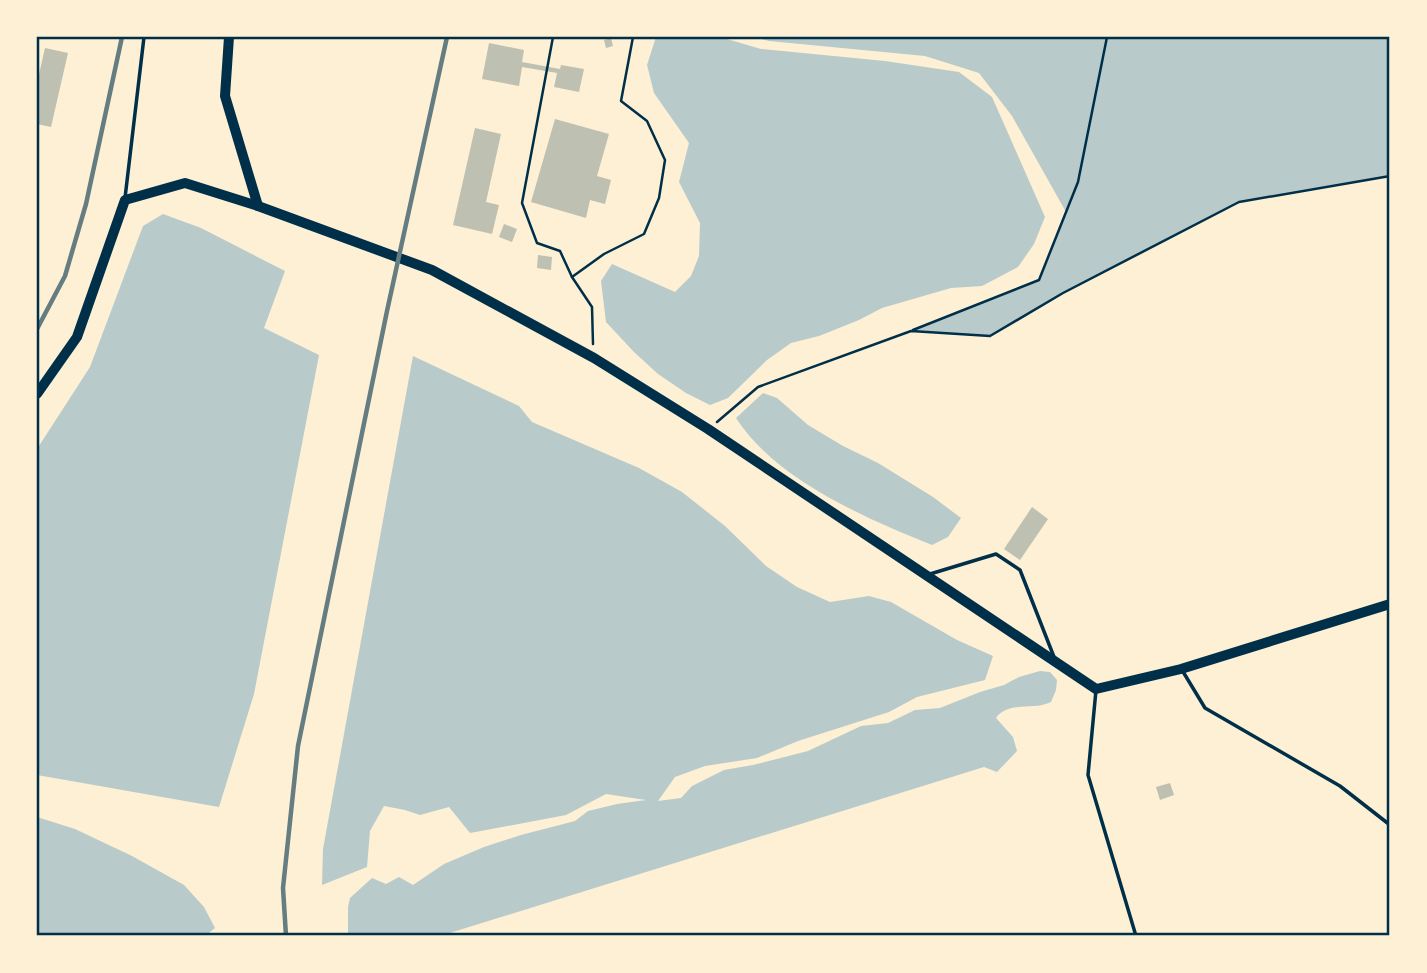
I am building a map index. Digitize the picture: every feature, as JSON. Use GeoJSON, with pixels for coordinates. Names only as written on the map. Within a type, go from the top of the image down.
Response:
{"type":"FeatureCollection","features":[{"type":"Feature","properties":{"kind":"street"},"geometry":{"type":"LineString","coordinates":[[229,37],[225,96],[258,206]]}},
{"type":"Feature","properties":{"kind":"street"},"geometry":{"type":"LineString","coordinates":[[37,394],[77,337],[125,200],[185,183],[258,206],[432,270],[594,358],[708,429],[1096,689],[1181,669],[1390,604]]}},
{"type":"Feature","properties":{"kind":"lane"},"geometry":{"type":"LineString","coordinates":[[125,200],[144,37]]}},
{"type":"Feature","properties":{"kind":"lane"},"geometry":{"type":"LineString","coordinates":[[925,575],[996,554],[1020,570],[1056,662]]}},
{"type":"Feature","properties":{"kind":"lane"},"geometry":{"type":"LineString","coordinates":[[1181,669],[1205,708],[1340,786],[1390,825]]}},
{"type":"Feature","properties":{"kind":"lane"},"geometry":{"type":"LineString","coordinates":[[1096,689],[1088,775],[1136,936]]}},
{"type":"Feature","properties":{"kind":"path"},"geometry":{"type":"LineString","coordinates":[[553,37],[522,203],[537,243],[560,251],[572,277],[592,307],[594,358]]}},
{"type":"Feature","properties":{"kind":"path"},"geometry":{"type":"LineString","coordinates":[[572,277],[604,254],[644,234],[659,198],[665,160],[647,121],[621,101],[633,37]]}},
{"type":"Feature","properties":{"kind":"path"},"geometry":{"type":"LineString","coordinates":[[708,429],[758,387],[911,331],[1039,280],[1078,182],[1107,37]]}},
{"type":"Feature","properties":{"kind":"path"},"geometry":{"type":"LineString","coordinates":[[911,331],[989,336],[1063,293],[1239,202],[1390,176]]}},
{"type":"Feature","properties":{"kind":"shaded area"},"geometry":{"type":"Polygon","coordinates":[[[656,37],[720,37],[761,49],[885,61],[959,72],[992,97],[1045,217],[1034,244],[1018,267],[982,286],[951,288],[882,308],[819,336],[791,343],[767,360],[728,398],[710,405],[686,393],[658,374],[606,322],[601,281],[612,264],[675,292],[691,276],[699,256],[700,223],[679,182],[689,143],[654,93],[647,65],[656,37]]]}},
{"type":"Feature","properties":{"kind":"shaded area"},"geometry":{"type":"Polygon","coordinates":[[[754,37],[1390,37],[1390,176],[1239,202],[1063,293],[990,336],[911,331],[1039,280],[1066,212],[1012,116],[979,73],[925,56],[769,41],[754,37]]]}},
{"type":"Feature","properties":{"kind":"shaded area"},"geometry":{"type":"Polygon","coordinates":[[[163,214],[201,228],[285,271],[264,328],[319,355],[254,694],[219,807],[37,775],[37,449],[90,367],[143,226],[163,214]]]}},
{"type":"Feature","properties":{"kind":"shaded area"},"geometry":{"type":"Polygon","coordinates":[[[413,356],[519,406],[532,422],[639,468],[682,492],[725,526],[766,566],[797,587],[830,602],[869,596],[891,602],[957,640],[993,656],[985,680],[917,697],[889,712],[798,741],[757,758],[705,766],[675,777],[658,801],[681,798],[692,786],[724,770],[808,751],[861,726],[888,723],[915,710],[940,708],[1040,671],[1050,672],[1057,680],[1051,702],[1008,709],[999,714],[996,718],[1013,737],[1017,751],[997,772],[984,767],[440,936],[348,936],[350,898],[372,878],[386,884],[399,877],[413,885],[444,864],[484,847],[575,821],[588,811],[646,800],[606,794],[566,815],[470,833],[449,807],[420,815],[384,806],[370,831],[367,867],[322,885],[323,849],[413,356]]]}},
{"type":"Feature","properties":{"kind":"shaded area"},"geometry":{"type":"Polygon","coordinates":[[[763,393],[777,398],[808,425],[878,463],[961,518],[948,537],[932,545],[879,522],[824,495],[774,460],[753,440],[736,418],[763,393]]]}},
{"type":"Feature","properties":{"kind":"shaded area"},"geometry":{"type":"Polygon","coordinates":[[[37,817],[75,829],[184,885],[204,907],[215,928],[205,936],[37,936],[37,817]]]}},
{"type":"Feature","properties":{"kind":"building"},"geometry":{"type":"Polygon","coordinates":[[[611,38],[613,46],[606,48],[604,40],[611,38]]]}},
{"type":"Feature","properties":{"kind":"building"},"geometry":{"type":"Polygon","coordinates":[[[489,43],[524,50],[522,62],[560,69],[561,65],[584,69],[579,92],[554,87],[557,73],[522,67],[519,86],[482,79],[489,43]]]}},
{"type":"Feature","properties":{"kind":"building"},"geometry":{"type":"Polygon","coordinates":[[[45,48],[68,53],[51,127],[37,124],[37,83],[45,48]]]}},
{"type":"Feature","properties":{"kind":"building"},"geometry":{"type":"Polygon","coordinates":[[[555,119],[609,134],[597,176],[611,180],[605,204],[590,200],[586,218],[531,202],[555,119]]]}},
{"type":"Feature","properties":{"kind":"building"},"geometry":{"type":"Polygon","coordinates":[[[475,128],[501,134],[486,202],[499,205],[492,234],[453,225],[475,128]]]}},
{"type":"Feature","properties":{"kind":"building"},"geometry":{"type":"Polygon","coordinates":[[[504,224],[517,229],[512,242],[499,237],[504,224]]]}},
{"type":"Feature","properties":{"kind":"building"},"geometry":{"type":"Polygon","coordinates":[[[538,255],[552,257],[551,270],[537,268],[538,255]]]}},
{"type":"Feature","properties":{"kind":"building"},"geometry":{"type":"Polygon","coordinates":[[[1032,507],[1048,519],[1020,560],[1004,549],[1032,507]]]}},
{"type":"Feature","properties":{"kind":"building"},"geometry":{"type":"Polygon","coordinates":[[[1170,783],[1174,795],[1160,800],[1156,787],[1170,783]]]}},
{"type":"Feature","properties":{"kind":"railway"},"geometry":{"type":"LineString","coordinates":[[37,329],[65,276],[86,204],[122,37]]}},
{"type":"Feature","properties":{"kind":"railway"},"geometry":{"type":"LineString","coordinates":[[286,936],[283,888],[298,746],[387,311],[447,37]]}}]}
